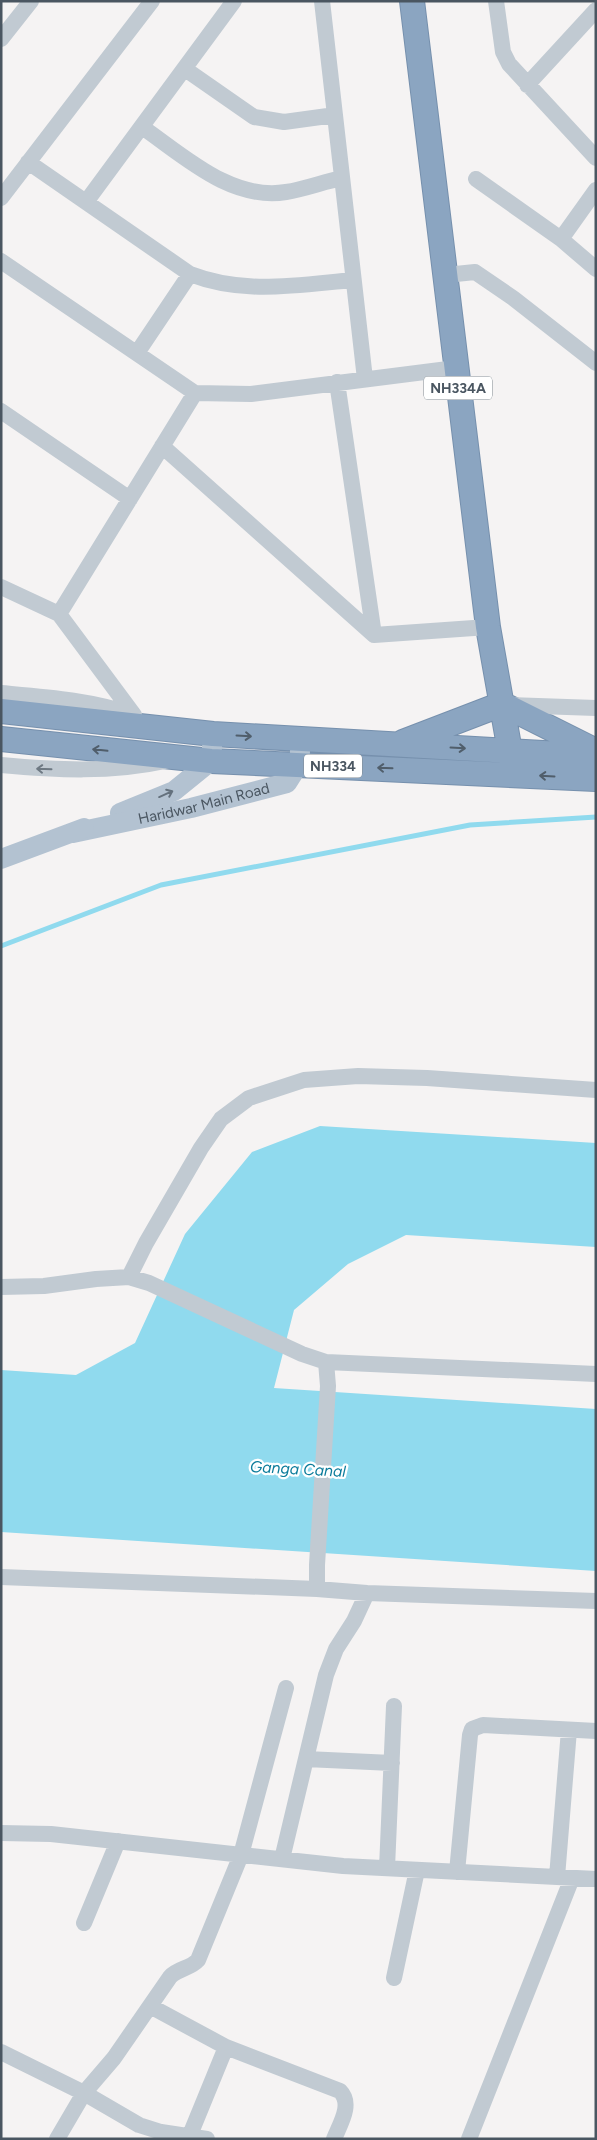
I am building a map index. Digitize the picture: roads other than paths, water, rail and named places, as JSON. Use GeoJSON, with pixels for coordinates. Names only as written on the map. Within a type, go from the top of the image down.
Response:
{"type":"FeatureCollection","features":[{"type":"Feature","properties":{"kind":"highway","name":"NH334A"},"geometry":{"type":"LineString","coordinates":[[412,1],[488,627],[514,774]]}},
{"type":"Feature","properties":{"kind":"highway"},"geometry":{"type":"LineString","coordinates":[[394,745],[502,704],[596,751]]}},
{"type":"Feature","properties":{"kind":"highway","name":"NH334"},"geometry":{"type":"LineString","coordinates":[[1,711],[212,734],[596,756]]}},
{"type":"Feature","properties":{"kind":"highway","name":"NH334"},"geometry":{"type":"LineString","coordinates":[[1,739],[211,761],[596,779]]}},
{"type":"Feature","properties":{"kind":"main road"},"geometry":{"type":"LineString","coordinates":[[211,761],[212,734]]}},
{"type":"Feature","properties":{"kind":"main road"},"geometry":{"type":"LineString","coordinates":[[299,764],[301,739]]}},
{"type":"Feature","properties":{"kind":"main road","name":"Haridwar Main Road"},"geometry":{"type":"LineString","coordinates":[[1,859],[73,832],[174,790],[211,761]]}},
{"type":"Feature","properties":{"kind":"main road","name":"Haridwar Main Road"},"geometry":{"type":"LineString","coordinates":[[73,832],[191,808],[287,783],[299,764]]}},
{"type":"Feature","properties":{"kind":"street"},"geometry":{"type":"LineString","coordinates":[[1,40],[31,1]]}},
{"type":"Feature","properties":{"kind":"street"},"geometry":{"type":"LineString","coordinates":[[1,198],[152,1]]}},
{"type":"Feature","properties":{"kind":"street"},"geometry":{"type":"LineString","coordinates":[[86,202],[234,1]]}},
{"type":"Feature","properties":{"kind":"street"},"geometry":{"type":"LineString","coordinates":[[322,1],[365,378]]}},
{"type":"Feature","properties":{"kind":"street"},"geometry":{"type":"LineString","coordinates":[[496,1],[503,52],[509,64],[596,158]]}},
{"type":"Feature","properties":{"kind":"street"},"geometry":{"type":"LineString","coordinates":[[528,85],[596,10]]}},
{"type":"Feature","properties":{"kind":"street"},"geometry":{"type":"LineString","coordinates":[[185,69],[254,117],[284,122],[335,115]]}},
{"type":"Feature","properties":{"kind":"street"},"geometry":{"type":"LineString","coordinates":[[142,127],[216,178],[251,192],[284,192],[342,178]]}},
{"type":"Feature","properties":{"kind":"street"},"geometry":{"type":"LineString","coordinates":[[28,162],[190,274],[213,283],[270,288],[353,280]]}},
{"type":"Feature","properties":{"kind":"street"},"geometry":{"type":"LineString","coordinates":[[476,179],[562,239],[596,269]]}},
{"type":"Feature","properties":{"kind":"street"},"geometry":{"type":"LineString","coordinates":[[562,239],[596,190]]}},
{"type":"Feature","properties":{"kind":"street"},"geometry":{"type":"LineString","coordinates":[[1,261],[195,393],[251,394],[365,378],[456,368]]}},
{"type":"Feature","properties":{"kind":"street"},"geometry":{"type":"LineString","coordinates":[[446,275],[475,272],[513,298],[596,363]]}},
{"type":"Feature","properties":{"kind":"street"},"geometry":{"type":"LineString","coordinates":[[137,353],[190,274]]}},
{"type":"Feature","properties":{"kind":"street"},"geometry":{"type":"LineString","coordinates":[[336,382],[374,635]]}},
{"type":"Feature","properties":{"kind":"street"},"geometry":{"type":"LineString","coordinates":[[59,614],[195,393]]}},
{"type":"Feature","properties":{"kind":"street"},"geometry":{"type":"LineString","coordinates":[[2,413],[130,499]]}},
{"type":"Feature","properties":{"kind":"street"},"geometry":{"type":"LineString","coordinates":[[162,446],[374,635],[488,627]]}},
{"type":"Feature","properties":{"kind":"street"},"geometry":{"type":"LineString","coordinates":[[1,587],[59,614],[134,715]]}},
{"type":"Feature","properties":{"kind":"street"},"geometry":{"type":"LineString","coordinates":[[1,693],[74,700],[112,707],[134,715],[156,728]]}},
{"type":"Feature","properties":{"kind":"street"},"geometry":{"type":"LineString","coordinates":[[502,704],[596,708]]}},
{"type":"Feature","properties":{"kind":"street"},"geometry":{"type":"LineString","coordinates":[[1,765],[40,769],[104,770],[143,766],[179,758]]}},
{"type":"Feature","properties":{"kind":"street"},"geometry":{"type":"LineString","coordinates":[[129,1277],[196,1157],[220,1119],[249,1098],[304,1080],[358,1076],[427,1078],[596,1090]]}},
{"type":"Feature","properties":{"kind":"street"},"geometry":{"type":"LineString","coordinates":[[1,1287],[44,1286],[129,1277],[149,1283],[302,1354],[326,1362],[596,1374]]}},
{"type":"Feature","properties":{"kind":"street"},"geometry":{"type":"LineString","coordinates":[[317,1589],[328,1386],[326,1362]]}},
{"type":"Feature","properties":{"kind":"street"},"geometry":{"type":"LineString","coordinates":[[1,1577],[317,1589],[367,1594],[596,1601]]}},
{"type":"Feature","properties":{"kind":"street"},"geometry":{"type":"LineString","coordinates":[[282,1859],[326,1676],[336,1648],[354,1622],[367,1594]]}},
{"type":"Feature","properties":{"kind":"street"},"geometry":{"type":"LineString","coordinates":[[57,2139],[84,2093],[114,2058],[175,1972],[192,1966],[198,1960],[241,1855],[286,1688]]}},
{"type":"Feature","properties":{"kind":"street"},"geometry":{"type":"LineString","coordinates":[[387,1868],[394,1706]]}},
{"type":"Feature","properties":{"kind":"street"},"geometry":{"type":"LineString","coordinates":[[457,1872],[472,1729],[483,1725],[596,1731]]}},
{"type":"Feature","properties":{"kind":"street"},"geometry":{"type":"LineString","coordinates":[[469,2139],[565,1878],[569,1730]]}},
{"type":"Feature","properties":{"kind":"street"},"geometry":{"type":"LineString","coordinates":[[306,1759],[392,1763]]}},
{"type":"Feature","properties":{"kind":"street"},"geometry":{"type":"LineString","coordinates":[[1,1832],[51,1834],[343,1866],[596,1879]]}},
{"type":"Feature","properties":{"kind":"street"},"geometry":{"type":"LineString","coordinates":[[84,1923],[118,1841]]}},
{"type":"Feature","properties":{"kind":"street"},"geometry":{"type":"LineString","coordinates":[[394,1978],[417,1870]]}},
{"type":"Feature","properties":{"kind":"street"},"geometry":{"type":"LineString","coordinates":[[150,2006],[226,2047],[340,2090],[345,2095],[347,2102],[334,2139]]}},
{"type":"Feature","properties":{"kind":"street"},"geometry":{"type":"LineString","coordinates":[[190,2135],[226,2047]]}},
{"type":"Feature","properties":{"kind":"street"},"geometry":{"type":"LineString","coordinates":[[1,2052],[84,2093],[139,2125],[162,2132],[207,2139]]}},
{"type":"Feature","properties":{"kind":"water","name":"Ganga Canal"},"geometry":{"type":"Polygon","coordinates":[[[320,1126],[596,1143],[596,1247],[406,1235],[348,1264],[294,1310],[274,1388],[596,1409],[596,1571],[1,1532],[1,1370],[76,1375],[135,1343],[185,1234],[252,1152],[320,1126]]]}},
{"type":"Feature","properties":{"kind":"waterway"},"geometry":{"type":"LineString","coordinates":[[1,946],[161,885],[470,825],[596,817]]}}]}
